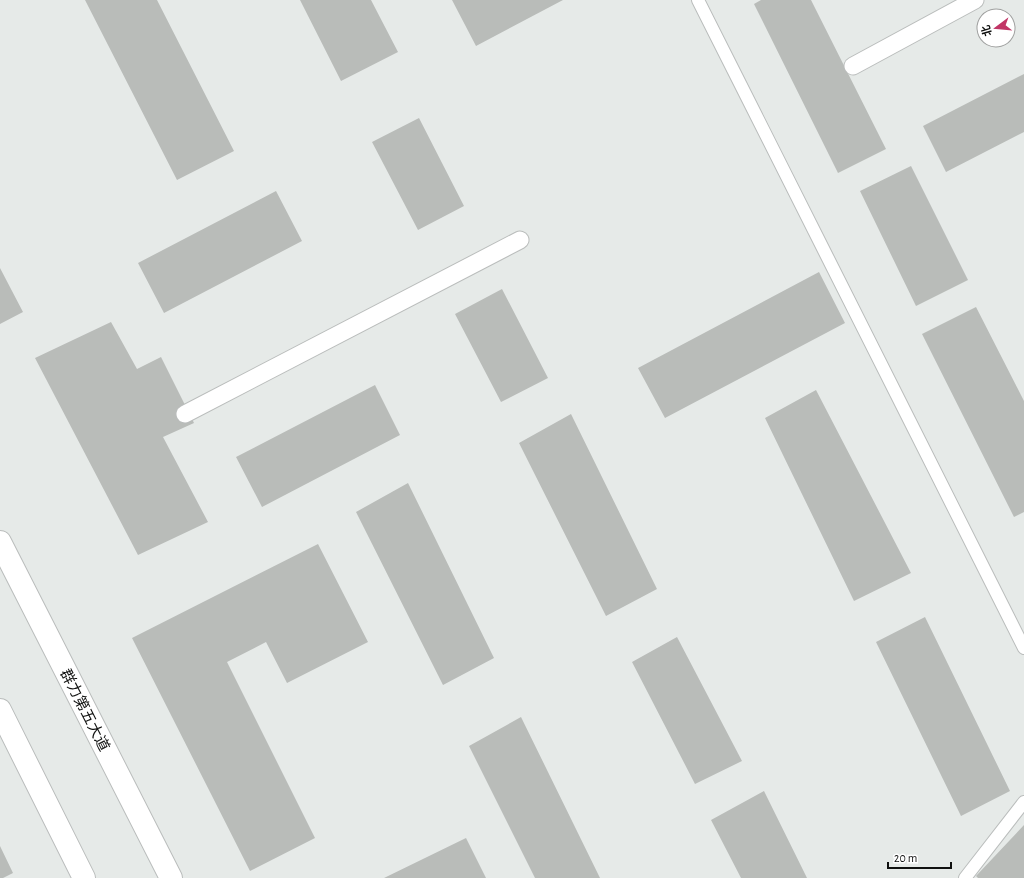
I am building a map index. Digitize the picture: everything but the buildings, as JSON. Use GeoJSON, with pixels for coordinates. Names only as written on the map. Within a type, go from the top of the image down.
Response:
{"type":"FeatureCollection","features":[{"type":"Feature","properties":{"kind":"main road","name":"群力第五大道"},"geometry":{"type":"LineString","coordinates":[[0,542],[171,878]]}},
{"type":"Feature","properties":{"kind":"main road"},"geometry":{"type":"LineString","coordinates":[[0,710],[84,878]]}},
{"type":"Feature","properties":{"kind":"street"},"geometry":{"type":"LineString","coordinates":[[853,66],[975,0]]}},
{"type":"Feature","properties":{"kind":"street"},"geometry":{"type":"LineString","coordinates":[[185,414],[520,240]]}},
{"type":"Feature","properties":{"kind":"lane"},"geometry":{"type":"LineString","coordinates":[[698,0],[1024,648]]}},
{"type":"Feature","properties":{"kind":"lane"},"geometry":{"type":"LineString","coordinates":[[965,878],[1024,802]]}}]}
